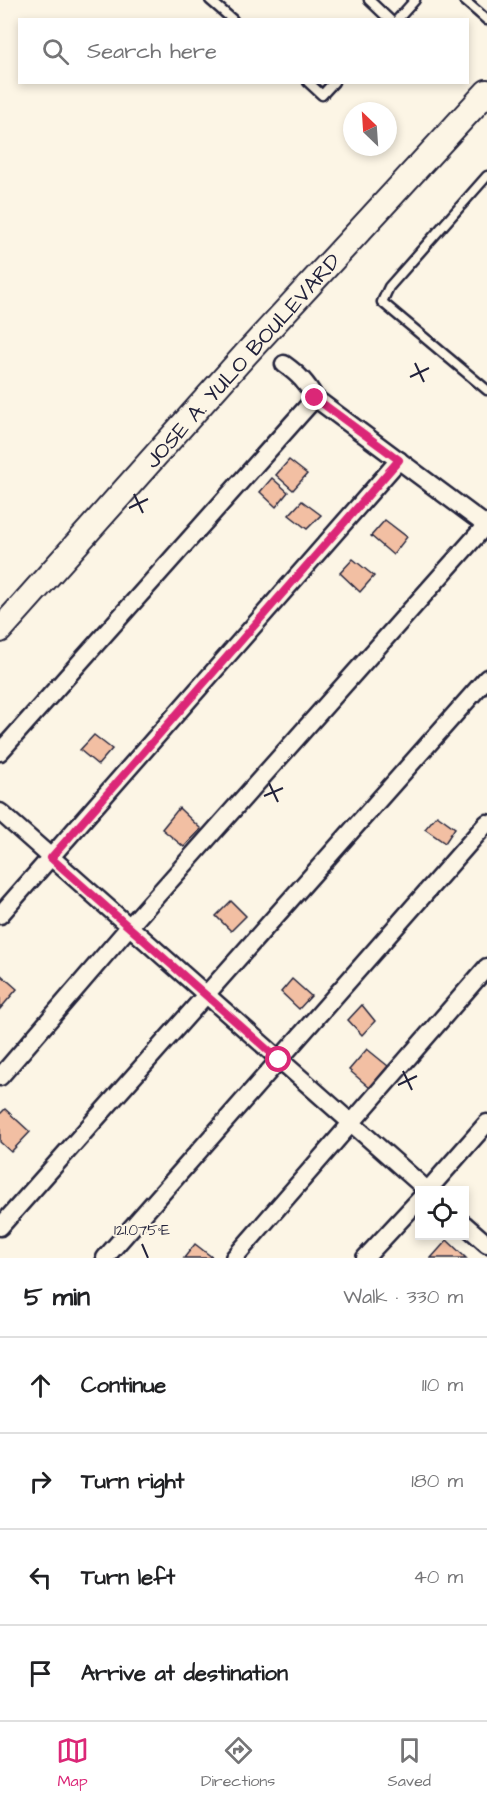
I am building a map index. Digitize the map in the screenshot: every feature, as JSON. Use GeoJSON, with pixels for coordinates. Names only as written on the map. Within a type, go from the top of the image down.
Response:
{"type":"FeatureCollection","features":[{"type":"Feature","properties":{"kind":"main road","name":"JOSE A. YULO BOULEVARD"},"geometry":{"type":"LineString","coordinates":[[0,630],[245,355],[487,92]]}},
{"type":"Feature","properties":{"kind":"street"},"geometry":{"type":"LineString","coordinates":[[0,1077],[129,927],[487,525],[315,398],[307,383],[284,364]]}},
{"type":"Feature","properties":{"kind":"street"},"geometry":{"type":"LineString","coordinates":[[0,752],[315,398]]}},
{"type":"Feature","properties":{"kind":"street"},"geometry":{"type":"LineString","coordinates":[[0,915],[399,460]]}},
{"type":"Feature","properties":{"kind":"street"},"geometry":{"type":"LineString","coordinates":[[0,1227],[487,678]]}},
{"type":"Feature","properties":{"kind":"street"},"geometry":{"type":"LineString","coordinates":[[0,812],[421,1186]]}},
{"type":"Feature","properties":{"kind":"street"},"geometry":{"type":"LineString","coordinates":[[105,1258],[487,823]]}},
{"type":"Feature","properties":{"kind":"street"},"geometry":{"type":"LineString","coordinates":[[234,1258],[487,967]]}},
{"type":"Feature","properties":{"kind":"street"},"geometry":{"type":"LineString","coordinates":[[431,1186],[487,1123]]}},
{"type":"Feature","properties":{"kind":"street"},"geometry":{"type":"LineString","coordinates":[[365,1258],[415,1204]]}},
{"type":"Feature","properties":{"kind":"street"},"geometry":{"type":"LineString","coordinates":[[469,1228],[487,1244]]}},
{"type":"Feature","properties":{"kind":"lane"},"geometry":{"type":"LineString","coordinates":[[210,0],[231,18]]}},
{"type":"Feature","properties":{"kind":"lane"},"geometry":{"type":"LineString","coordinates":[[369,0],[388,18]]}},
{"type":"Feature","properties":{"kind":"lane"},"geometry":{"type":"LineString","coordinates":[[399,18],[415,0]]}},
{"type":"Feature","properties":{"kind":"lane"},"geometry":{"type":"LineString","coordinates":[[465,0],[487,20]]}},
{"type":"Feature","properties":{"kind":"lane"},"geometry":{"type":"LineString","coordinates":[[310,84],[322,95],[332,84]]}},
{"type":"Feature","properties":{"kind":"lane"},"geometry":{"type":"LineString","coordinates":[[487,176],[389,287],[382,302],[487,390]]}},
{"type":"Feature","properties":{"kind":"building"},"geometry":{"type":"Polygon","coordinates":[[[289,460],[307,474],[293,490],[276,475],[289,460]]]}},
{"type":"Feature","properties":{"kind":"building"},"geometry":{"type":"Polygon","coordinates":[[[272,478],[288,492],[276,507],[260,492],[272,478]]]}},
{"type":"Feature","properties":{"kind":"building"},"geometry":{"type":"Polygon","coordinates":[[[302,501],[321,515],[307,529],[289,515],[302,501]]]}},
{"type":"Feature","properties":{"kind":"building"},"geometry":{"type":"Polygon","coordinates":[[[385,520],[407,537],[393,555],[371,536],[385,520]]]}},
{"type":"Feature","properties":{"kind":"building"},"geometry":{"type":"Polygon","coordinates":[[[353,559],[374,576],[360,592],[340,573],[353,559]]]}},
{"type":"Feature","properties":{"kind":"building"},"geometry":{"type":"Polygon","coordinates":[[[94,735],[112,749],[98,765],[80,750],[94,735]]]}},
{"type":"Feature","properties":{"kind":"building"},"geometry":{"type":"Polygon","coordinates":[[[179,808],[201,829],[184,847],[162,829],[179,808]]]}},
{"type":"Feature","properties":{"kind":"building"},"geometry":{"type":"Polygon","coordinates":[[[437,815],[455,828],[445,843],[425,829],[437,815]]]}},
{"type":"Feature","properties":{"kind":"building"},"geometry":{"type":"Polygon","coordinates":[[[231,901],[246,916],[231,931],[216,916],[231,901]]]}},
{"type":"Feature","properties":{"kind":"building"},"geometry":{"type":"Polygon","coordinates":[[[0,974],[17,989],[0,1009],[0,974]]]}},
{"type":"Feature","properties":{"kind":"building"},"geometry":{"type":"Polygon","coordinates":[[[292,979],[311,996],[299,1009],[281,992],[292,979]]]}},
{"type":"Feature","properties":{"kind":"building"},"geometry":{"type":"Polygon","coordinates":[[[362,1005],[375,1021],[362,1035],[348,1020],[362,1005]]]}},
{"type":"Feature","properties":{"kind":"building"},"geometry":{"type":"Polygon","coordinates":[[[367,1049],[388,1066],[370,1088],[349,1070],[367,1049]]]}},
{"type":"Feature","properties":{"kind":"building"},"geometry":{"type":"Polygon","coordinates":[[[5,1109],[30,1132],[11,1152],[0,1142],[0,1114],[5,1109]]]}},
{"type":"Feature","properties":{"kind":"building"},"geometry":{"type":"Polygon","coordinates":[[[447,1240],[466,1258],[431,1258],[447,1240]]]}},
{"type":"Feature","properties":{"kind":"building"},"geometry":{"type":"Polygon","coordinates":[[[195,1244],[213,1258],[184,1258],[195,1244]]]}},
{"type":"Feature","properties":{"kind":"route"},"geometry":{"type":"LineString","coordinates":[[279,1060],[51,858],[399,460],[315,398]]}}]}
